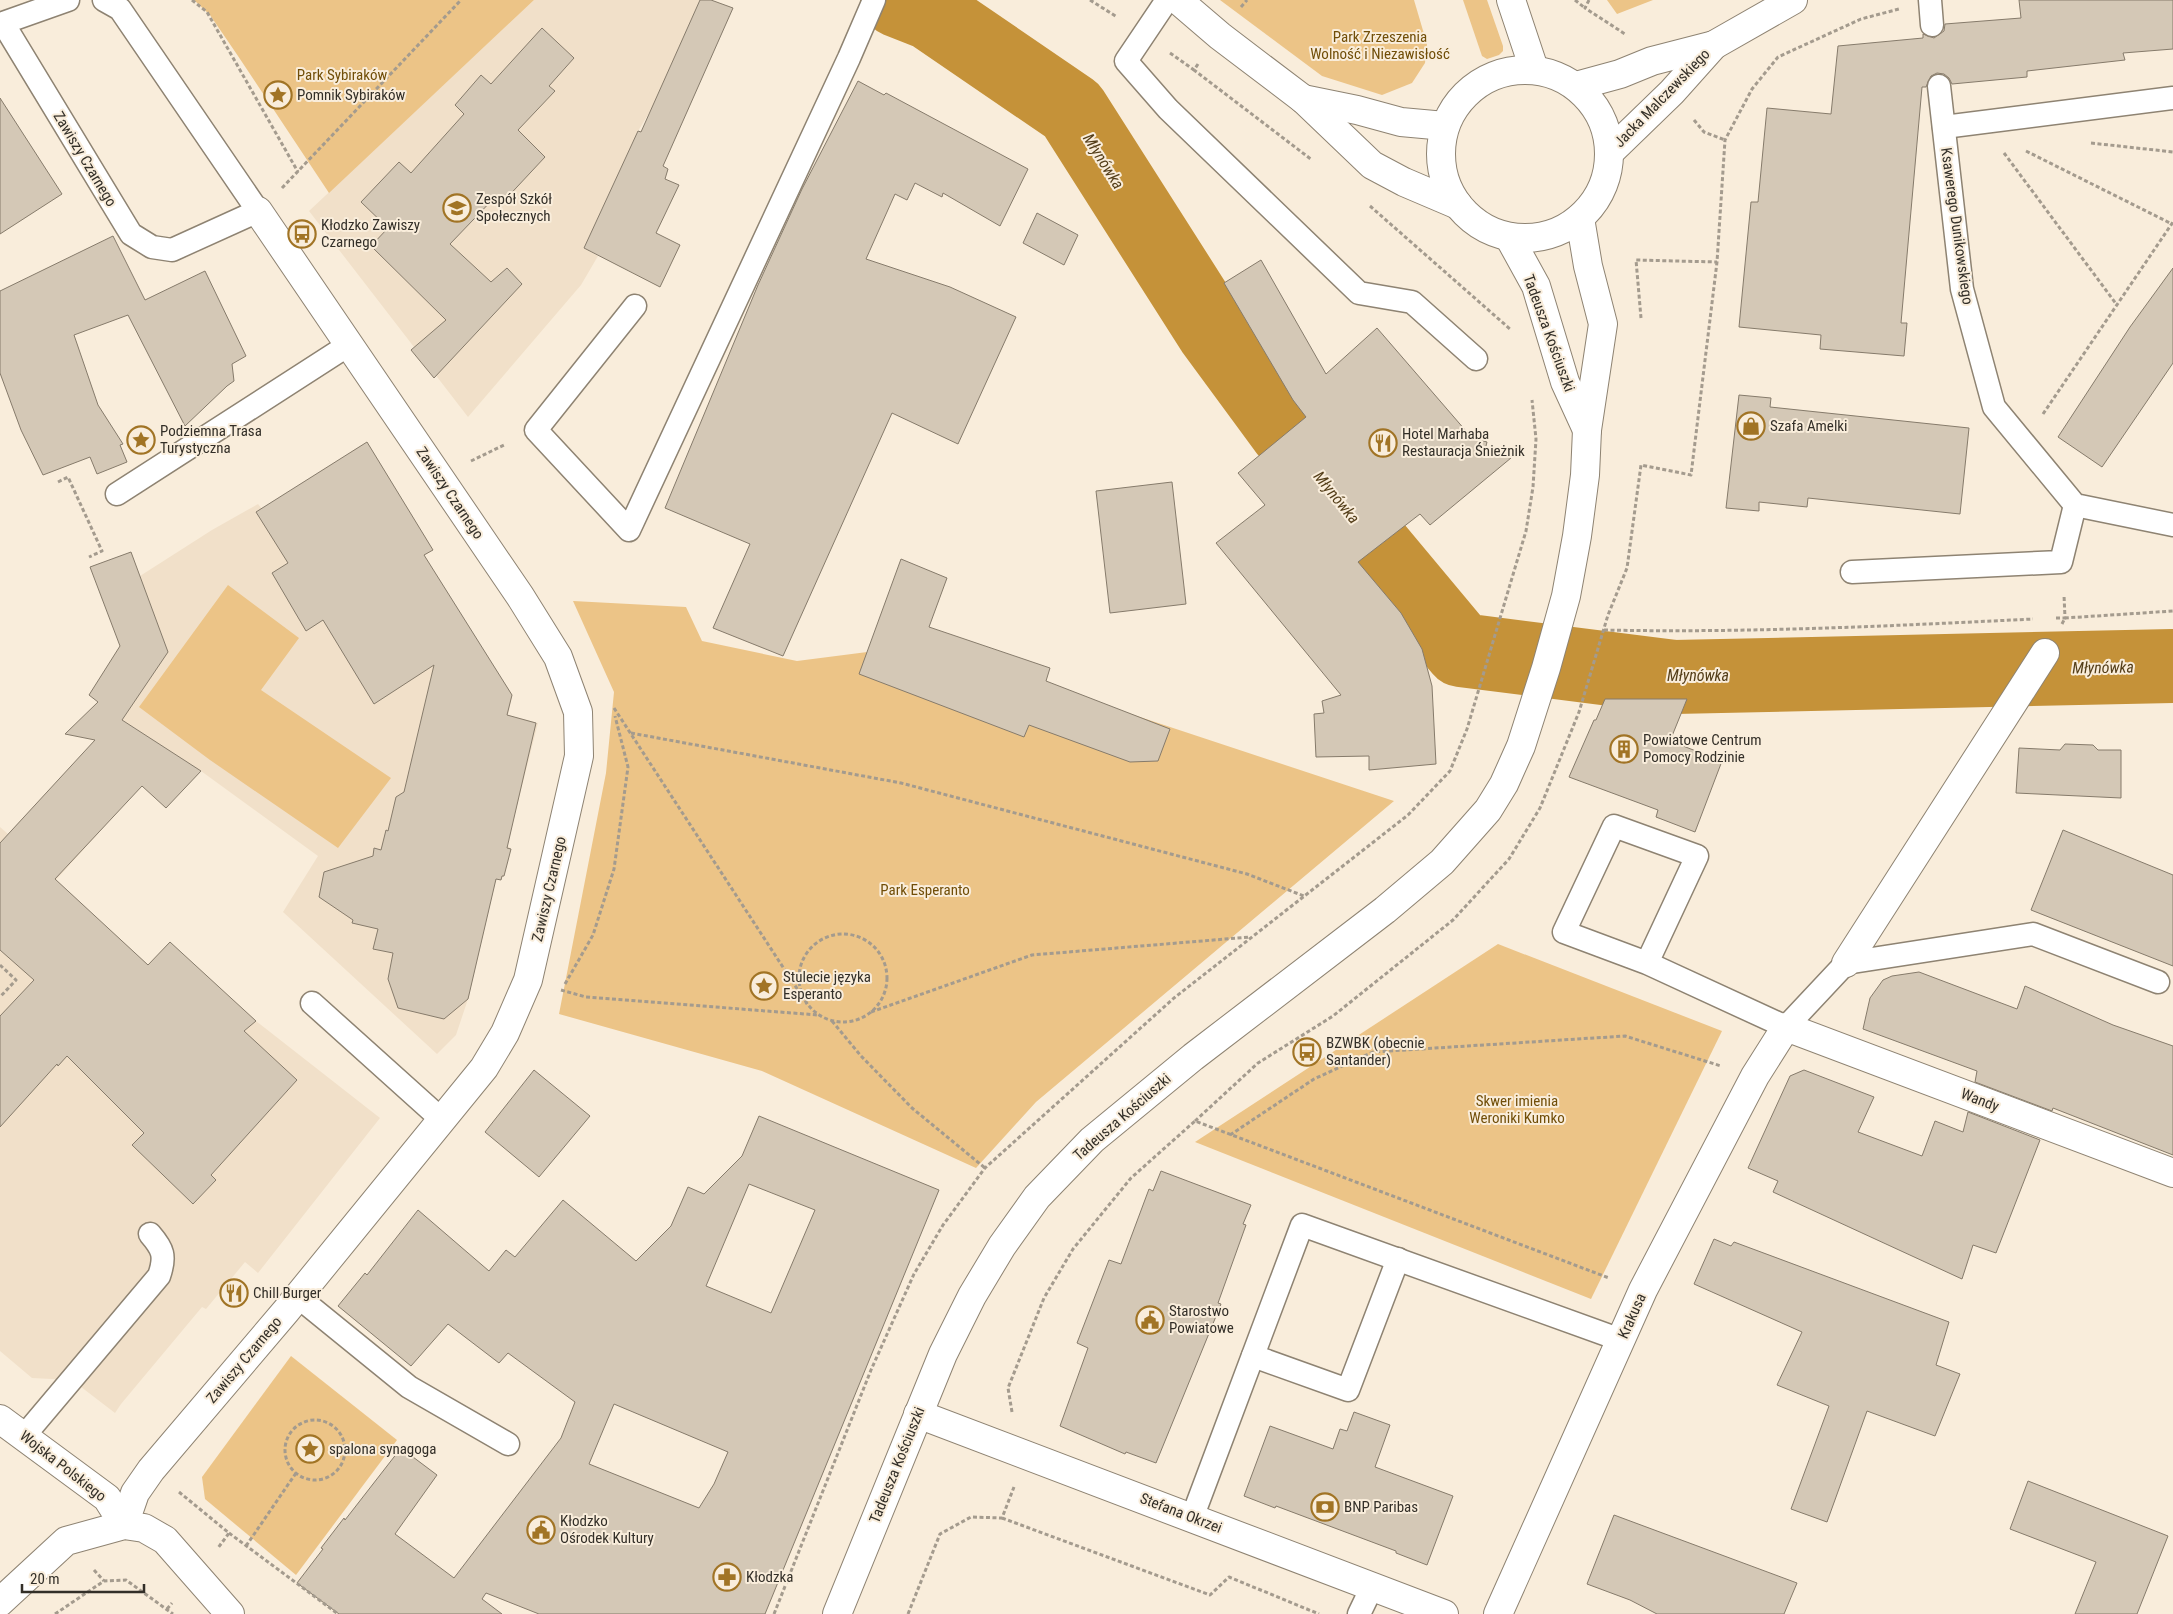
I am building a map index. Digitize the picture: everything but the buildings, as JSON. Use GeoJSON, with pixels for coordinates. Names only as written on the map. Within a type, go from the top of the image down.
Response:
{"type":"FeatureCollection","features":[{"type":"Feature","properties":{"kind":"street"},"geometry":{"type":"LineString","coordinates":[[1178,0],[1220,36],[1303,99],[1372,164],[1404,182],[1458,205]]}},
{"type":"Feature","properties":{"kind":"street"},"geometry":{"type":"LineString","coordinates":[[1511,0],[1534,69]]}},
{"type":"Feature","properties":{"kind":"street","name":"Jacka Malczewskiego"},"geometry":{"type":"LineString","coordinates":[[1576,86],[1620,74],[1652,61],[1714,45],[1793,0]]}},
{"type":"Feature","properties":{"kind":"street","name":"Jacka Malczewskiego"},"geometry":{"type":"LineString","coordinates":[[1610,152],[1672,92],[1714,45]]}},
{"type":"Feature","properties":{"kind":"street"},"geometry":{"type":"LineString","coordinates":[[1534,69],[1556,75],[1576,86],[1594,104],[1605,127],[1610,152],[1608,170],[1602,188],[1593,204],[1580,218],[1559,232],[1534,238],[1509,236],[1489,230],[1472,220],[1458,205],[1445,180],[1441,153],[1445,126],[1455,107],[1469,91],[1488,78],[1510,71],[1534,69]]}},
{"type":"Feature","properties":{"kind":"street"},"geometry":{"type":"LineString","coordinates":[[1303,99],[1357,110],[1401,122],[1445,126]]}},
{"type":"Feature","properties":{"kind":"street","name":"Zawiszy Czarnego"},"geometry":{"type":"LineString","coordinates":[[124,1525],[135,1494],[152,1470],[484,1068],[505,1033],[528,980],[579,756],[578,712],[558,657],[520,596],[258,211]]}},
{"type":"Feature","properties":{"kind":"street","name":"Tadeusza Kościuszki"},"geometry":{"type":"LineString","coordinates":[[837,1614],[943,1354],[972,1296],[1002,1246],[1036,1197],[1092,1140],[1193,1058],[1377,916],[1442,862],[1488,810],[1504,784],[1521,746],[1566,596],[1578,536],[1585,475],[1587,430],[1603,324],[1588,266],[1580,218]]}},
{"type":"Feature","properties":{"kind":"street","name":"Tadeusza Kościuszki"},"geometry":{"type":"LineString","coordinates":[[1509,236],[1536,286],[1565,382],[1587,430]]}},
{"type":"Feature","properties":{"kind":"street"},"geometry":{"type":"LineString","coordinates":[[1846,963],[2002,723],[2045,653]]}},
{"type":"Feature","properties":{"kind":"street","name":"Krakusa"},"geometry":{"type":"LineString","coordinates":[[1498,1614],[1643,1290],[1755,1076],[1786,1027]]}},
{"type":"Feature","properties":{"kind":"street","name":"Wandy"},"geometry":{"type":"LineString","coordinates":[[1786,1027],[2173,1173]]}},
{"type":"Feature","properties":{"kind":"street","name":"Stefana Okrzei"},"geometry":{"type":"LineString","coordinates":[[918,1414],[1444,1614]]}},
{"type":"Feature","properties":{"kind":"street","name":"Wojska Polskiego"},"geometry":{"type":"LineString","coordinates":[[0,1419],[107,1498],[124,1525]]}},
{"type":"Feature","properties":{"kind":"street"},"geometry":{"type":"LineString","coordinates":[[0,1602],[66,1541],[124,1525],[144,1528],[164,1540],[230,1614]]}},
{"type":"Feature","properties":{"kind":"lane","name":"Zawiszy Czarnego"},"geometry":{"type":"LineString","coordinates":[[68,0],[1,23],[130,234],[152,247],[172,250],[258,211],[120,9],[104,0]]}},
{"type":"Feature","properties":{"kind":"lane"},"geometry":{"type":"LineString","coordinates":[[635,306],[536,430],[629,530],[874,0]]}},
{"type":"Feature","properties":{"kind":"lane"},"geometry":{"type":"LineString","coordinates":[[1167,0],[1126,61],[1138,75],[1168,109],[1359,292],[1412,302],[1476,359]]}},
{"type":"Feature","properties":{"kind":"lane"},"geometry":{"type":"LineString","coordinates":[[1930,1],[1932,25]]}},
{"type":"Feature","properties":{"kind":"lane","name":"Ksawerego Dunikowskiego"},"geometry":{"type":"LineString","coordinates":[[1939,86],[1962,289],[1994,407],[2075,504]]}},
{"type":"Feature","properties":{"kind":"lane"},"geometry":{"type":"LineString","coordinates":[[1944,127],[2173,98]]}},
{"type":"Feature","properties":{"kind":"lane"},"geometry":{"type":"LineString","coordinates":[[117,494],[350,344]]}},
{"type":"Feature","properties":{"kind":"lane"},"geometry":{"type":"LineString","coordinates":[[1852,572],[2062,562],[2075,504],[2173,525]]}},
{"type":"Feature","properties":{"kind":"lane"},"geometry":{"type":"LineString","coordinates":[[1647,963],[1697,856],[1614,826],[1564,932],[1647,963],[1786,1027],[1846,963],[2033,934],[2158,982]]}},
{"type":"Feature","properties":{"kind":"lane"},"geometry":{"type":"LineString","coordinates":[[312,1003],[441,1119]]}},
{"type":"Feature","properties":{"kind":"lane"},"geometry":{"type":"LineString","coordinates":[[1192,1518],[1302,1226],[1621,1340]]}},
{"type":"Feature","properties":{"kind":"lane"},"geometry":{"type":"LineString","coordinates":[[24,1436],[159,1276],[163,1264],[161,1248],[150,1234]]}},
{"type":"Feature","properties":{"kind":"lane"},"geometry":{"type":"LineString","coordinates":[[1253,1356],[1348,1390],[1398,1259]]}},
{"type":"Feature","properties":{"kind":"lane"},"geometry":{"type":"LineString","coordinates":[[297,1296],[409,1387],[508,1444]]}},
{"type":"Feature","properties":{"kind":"lane"},"geometry":{"type":"LineString","coordinates":[[1359,1614],[1372,1587]]}},
{"type":"Feature","properties":{"kind":"path"},"geometry":{"type":"LineString","coordinates":[[192,0],[207,12],[298,172]]}},
{"type":"Feature","properties":{"kind":"path"},"geometry":{"type":"LineString","coordinates":[[281,189],[462,0]]}},
{"type":"Feature","properties":{"kind":"path"},"geometry":{"type":"LineString","coordinates":[[1575,0],[1631,38]]}},
{"type":"Feature","properties":{"kind":"path"},"geometry":{"type":"LineString","coordinates":[[1585,8],[1589,0]]}},
{"type":"Feature","properties":{"kind":"path"},"geometry":{"type":"LineString","coordinates":[[1020,1415],[1011,1412],[1008,1388],[1044,1298],[1073,1249],[1131,1178],[1258,1063],[1333,1016],[1453,920],[1509,859],[1540,808],[1562,755],[1579,712],[1608,615],[1627,568],[1640,465],[1691,474],[1717,262],[1725,140],[1752,89],[1778,57],[1861,19],[1930,1]]}},
{"type":"Feature","properties":{"kind":"path"},"geometry":{"type":"LineString","coordinates":[[2000,148],[2117,305]]}},
{"type":"Feature","properties":{"kind":"path"},"geometry":{"type":"LineString","coordinates":[[2023,150],[2172,223],[2023,443]]}},
{"type":"Feature","properties":{"kind":"path"},"geometry":{"type":"LineString","coordinates":[[1640,318],[1636,260],[1717,262]]}},
{"type":"Feature","properties":{"kind":"path"},"geometry":{"type":"LineString","coordinates":[[774,1614],[871,1370],[914,1274],[943,1225],[986,1168],[1174,998],[1408,815],[1450,771],[1467,729],[1526,531],[1533,487],[1536,439],[1531,394]]}},
{"type":"Feature","properties":{"kind":"path"},"geometry":{"type":"LineString","coordinates":[[468,462],[536,430]]}},
{"type":"Feature","properties":{"kind":"path"},"geometry":{"type":"LineString","coordinates":[[58,482],[68,477],[102,551],[89,557]]}},
{"type":"Feature","properties":{"kind":"path"},"geometry":{"type":"LineString","coordinates":[[2056,618],[2173,612]]}},
{"type":"Feature","properties":{"kind":"path"},"geometry":{"type":"LineString","coordinates":[[2045,653],[2066,618]]}},
{"type":"Feature","properties":{"kind":"path"},"geometry":{"type":"LineString","coordinates":[[1604,630],[1684,632],[1826,629],[2036,619]]}},
{"type":"Feature","properties":{"kind":"path"},"geometry":{"type":"LineString","coordinates":[[613,706],[807,1004],[818,1015]]}},
{"type":"Feature","properties":{"kind":"path"},"geometry":{"type":"LineString","coordinates":[[631,733],[901,783],[1247,874],[1304,896]]}},
{"type":"Feature","properties":{"kind":"path"},"geometry":{"type":"LineString","coordinates":[[807,1004],[800,989],[799,973],[804,958],[814,945],[827,937],[843,934],[859,937],[873,945],[882,957],[887,973],[886,988],[880,1001],[871,1012]]}},
{"type":"Feature","properties":{"kind":"path"},"geometry":{"type":"LineString","coordinates":[[586,997],[818,1015],[832,1021],[845,1023],[859,1020],[871,1012],[1032,955],[1251,937]]}},
{"type":"Feature","properties":{"kind":"path"},"geometry":{"type":"LineString","coordinates":[[0,965],[16,980],[0,997]]}},
{"type":"Feature","properties":{"kind":"path"},"geometry":{"type":"LineString","coordinates":[[832,1021],[861,1056],[912,1108],[986,1168]]}},
{"type":"Feature","properties":{"kind":"path"},"geometry":{"type":"LineString","coordinates":[[1230,1135],[1314,1078],[1374,1052],[1625,1036],[1755,1076]]}},
{"type":"Feature","properties":{"kind":"path"},"geometry":{"type":"LineString","coordinates":[[1195,1121],[1643,1290]]}},
{"type":"Feature","properties":{"kind":"path"},"geometry":{"type":"LineString","coordinates":[[311,1420],[326,1422],[337,1429],[344,1442],[344,1456],[338,1468],[327,1477],[314,1480],[296,1473],[291,1469],[286,1458],[284,1446],[288,1434],[298,1424],[311,1420]]}},
{"type":"Feature","properties":{"kind":"path"},"geometry":{"type":"LineString","coordinates":[[246,1546],[296,1473]]}},
{"type":"Feature","properties":{"kind":"path"},"geometry":{"type":"LineString","coordinates":[[1002,1518],[1014,1487]]}},
{"type":"Feature","properties":{"kind":"path"},"geometry":{"type":"LineString","coordinates":[[908,1614],[940,1534],[971,1517],[1002,1518],[1210,1596],[1229,1577],[1319,1614]]}},
{"type":"Feature","properties":{"kind":"path"},"geometry":{"type":"LineString","coordinates":[[229,1534],[338,1614]]}},
{"type":"Feature","properties":{"kind":"path"},"geometry":{"type":"LineString","coordinates":[[66,1541],[104,1581]]}},
{"type":"Feature","properties":{"kind":"path"},"geometry":{"type":"LineString","coordinates":[[55,1614],[104,1581],[126,1580],[173,1614]]}},
{"type":"Feature","properties":{"kind":"shaded area","name":"Zespół Szkół Społecznych"},"geometry":{"type":"Polygon","coordinates":[[[534,0],[700,0],[651,110],[638,131],[584,248],[598,256],[581,285],[468,417],[309,211],[534,0]]]}},
{"type":"Feature","properties":{"kind":"shaded area"},"geometry":{"type":"Polygon","coordinates":[[[367,442],[433,550],[424,556],[512,695],[508,715],[538,723],[507,845],[511,849],[504,876],[496,879],[468,999],[456,1035],[437,1054],[283,912],[318,856],[201,771],[122,720],[168,652],[140,576],[212,530],[258,504],[262,509],[367,442]]]}},
{"type":"Feature","properties":{"kind":"shaded area"},"geometry":{"type":"Polygon","coordinates":[[[64,774],[112,818],[56,880],[148,965],[170,942],[256,1021],[380,1118],[258,1273],[245,1262],[206,1309],[202,1307],[115,1413],[72,1380],[32,1378],[0,1351],[0,827],[8,834],[64,774]]]}},
{"type":"Feature","properties":{"kind":"green space","name":"Park Sybiraków"},"geometry":{"type":"Polygon","coordinates":[[[194,0],[534,0],[329,193],[210,15],[194,0]]]}},
{"type":"Feature","properties":{"kind":"green space","name":"Park Zrzeszenia Wolność i Niezawisłość"},"geometry":{"type":"Polygon","coordinates":[[[1220,0],[1414,0],[1427,44],[1425,63],[1412,83],[1382,95],[1322,76],[1220,0]]]}},
{"type":"Feature","properties":{"kind":"green space"},"geometry":{"type":"Polygon","coordinates":[[[1463,0],[1487,0],[1503,46],[1503,51],[1499,55],[1487,59],[1482,56],[1463,0]]]}},
{"type":"Feature","properties":{"kind":"green space"},"geometry":{"type":"Polygon","coordinates":[[[1607,0],[1653,0],[1617,14],[1607,0]]]}},
{"type":"Feature","properties":{"kind":"green space"},"geometry":{"type":"Polygon","coordinates":[[[228,585],[299,638],[261,690],[391,778],[338,848],[210,760],[139,707],[228,585]]]}},
{"type":"Feature","properties":{"kind":"green space","name":"Park Esperanto"},"geometry":{"type":"Polygon","coordinates":[[[573,601],[686,607],[702,641],[797,661],[922,645],[1394,801],[1036,1102],[976,1168],[762,1071],[559,1014],[606,773],[614,692],[573,601]]]}},
{"type":"Feature","properties":{"kind":"green space","name":"Skwer imienia Weroniki Kumko"},"geometry":{"type":"Polygon","coordinates":[[[1498,944],[1722,1031],[1591,1299],[1195,1142],[1498,944]]]}},
{"type":"Feature","properties":{"kind":"green space"},"geometry":{"type":"Polygon","coordinates":[[[291,1356],[397,1440],[296,1575],[205,1499],[202,1477],[291,1356]]]}},
{"type":"Feature","properties":{"kind":"waterway","name":"Młynówka"},"geometry":{"type":"LineString","coordinates":[[897,0],[930,13],[1072,110],[1212,330],[1287,432]]}},
{"type":"Feature","properties":{"kind":"waterway","name":"Młynówka"},"geometry":{"type":"LineString","coordinates":[[1313,467],[1340,505],[1461,650],[1674,677],[2173,666]]}},
{"type":"Feature","properties":{"kind":"place","name":"Pomnik Sybiraków"},"geometry":{"type":"Point","coordinates":[278,95]}},
{"type":"Feature","properties":{"kind":"place","name":"Zespół Szkół Społecznych"},"geometry":{"type":"Point","coordinates":[457,208]}},
{"type":"Feature","properties":{"kind":"place","name":"Kłodzko Zawiszy Czarnego"},"geometry":{"type":"Point","coordinates":[302,234]}},
{"type":"Feature","properties":{"kind":"place","name":"Szafa Amelki"},"geometry":{"type":"Point","coordinates":[1751,426]}},
{"type":"Feature","properties":{"kind":"place","name":"Podziemna Trasa Turystyczna"},"geometry":{"type":"Point","coordinates":[141,440]}},
{"type":"Feature","properties":{"kind":"place","name":"Hotel Marhaba Restauracja Śnieżnik"},"geometry":{"type":"Point","coordinates":[1383,443]}},
{"type":"Feature","properties":{"kind":"place","name":"Powiatowe Centrum Pomocy Rodzinie"},"geometry":{"type":"Point","coordinates":[1624,749]}},
{"type":"Feature","properties":{"kind":"place","name":"Stulecie języka Esperanto"},"geometry":{"type":"Point","coordinates":[764,986]}},
{"type":"Feature","properties":{"kind":"place","name":"BZWBK (obecnie Santander)"},"geometry":{"type":"Point","coordinates":[1307,1052]}},
{"type":"Feature","properties":{"kind":"place","name":"Chill Burger"},"geometry":{"type":"Point","coordinates":[234,1293]}},
{"type":"Feature","properties":{"kind":"place","name":"Starostwo Powiatowe"},"geometry":{"type":"Point","coordinates":[1150,1320]}},
{"type":"Feature","properties":{"kind":"place","name":"spalona synagoga"},"geometry":{"type":"Point","coordinates":[310,1449]}},
{"type":"Feature","properties":{"kind":"place","name":"BNP Paribas"},"geometry":{"type":"Point","coordinates":[1325,1507]}},
{"type":"Feature","properties":{"kind":"place","name":"Kłodzko Ośrodek Kultury"},"geometry":{"type":"Point","coordinates":[541,1530]}},
{"type":"Feature","properties":{"kind":"place","name":"Kłodzka"},"geometry":{"type":"Point","coordinates":[727,1577]}}]}
